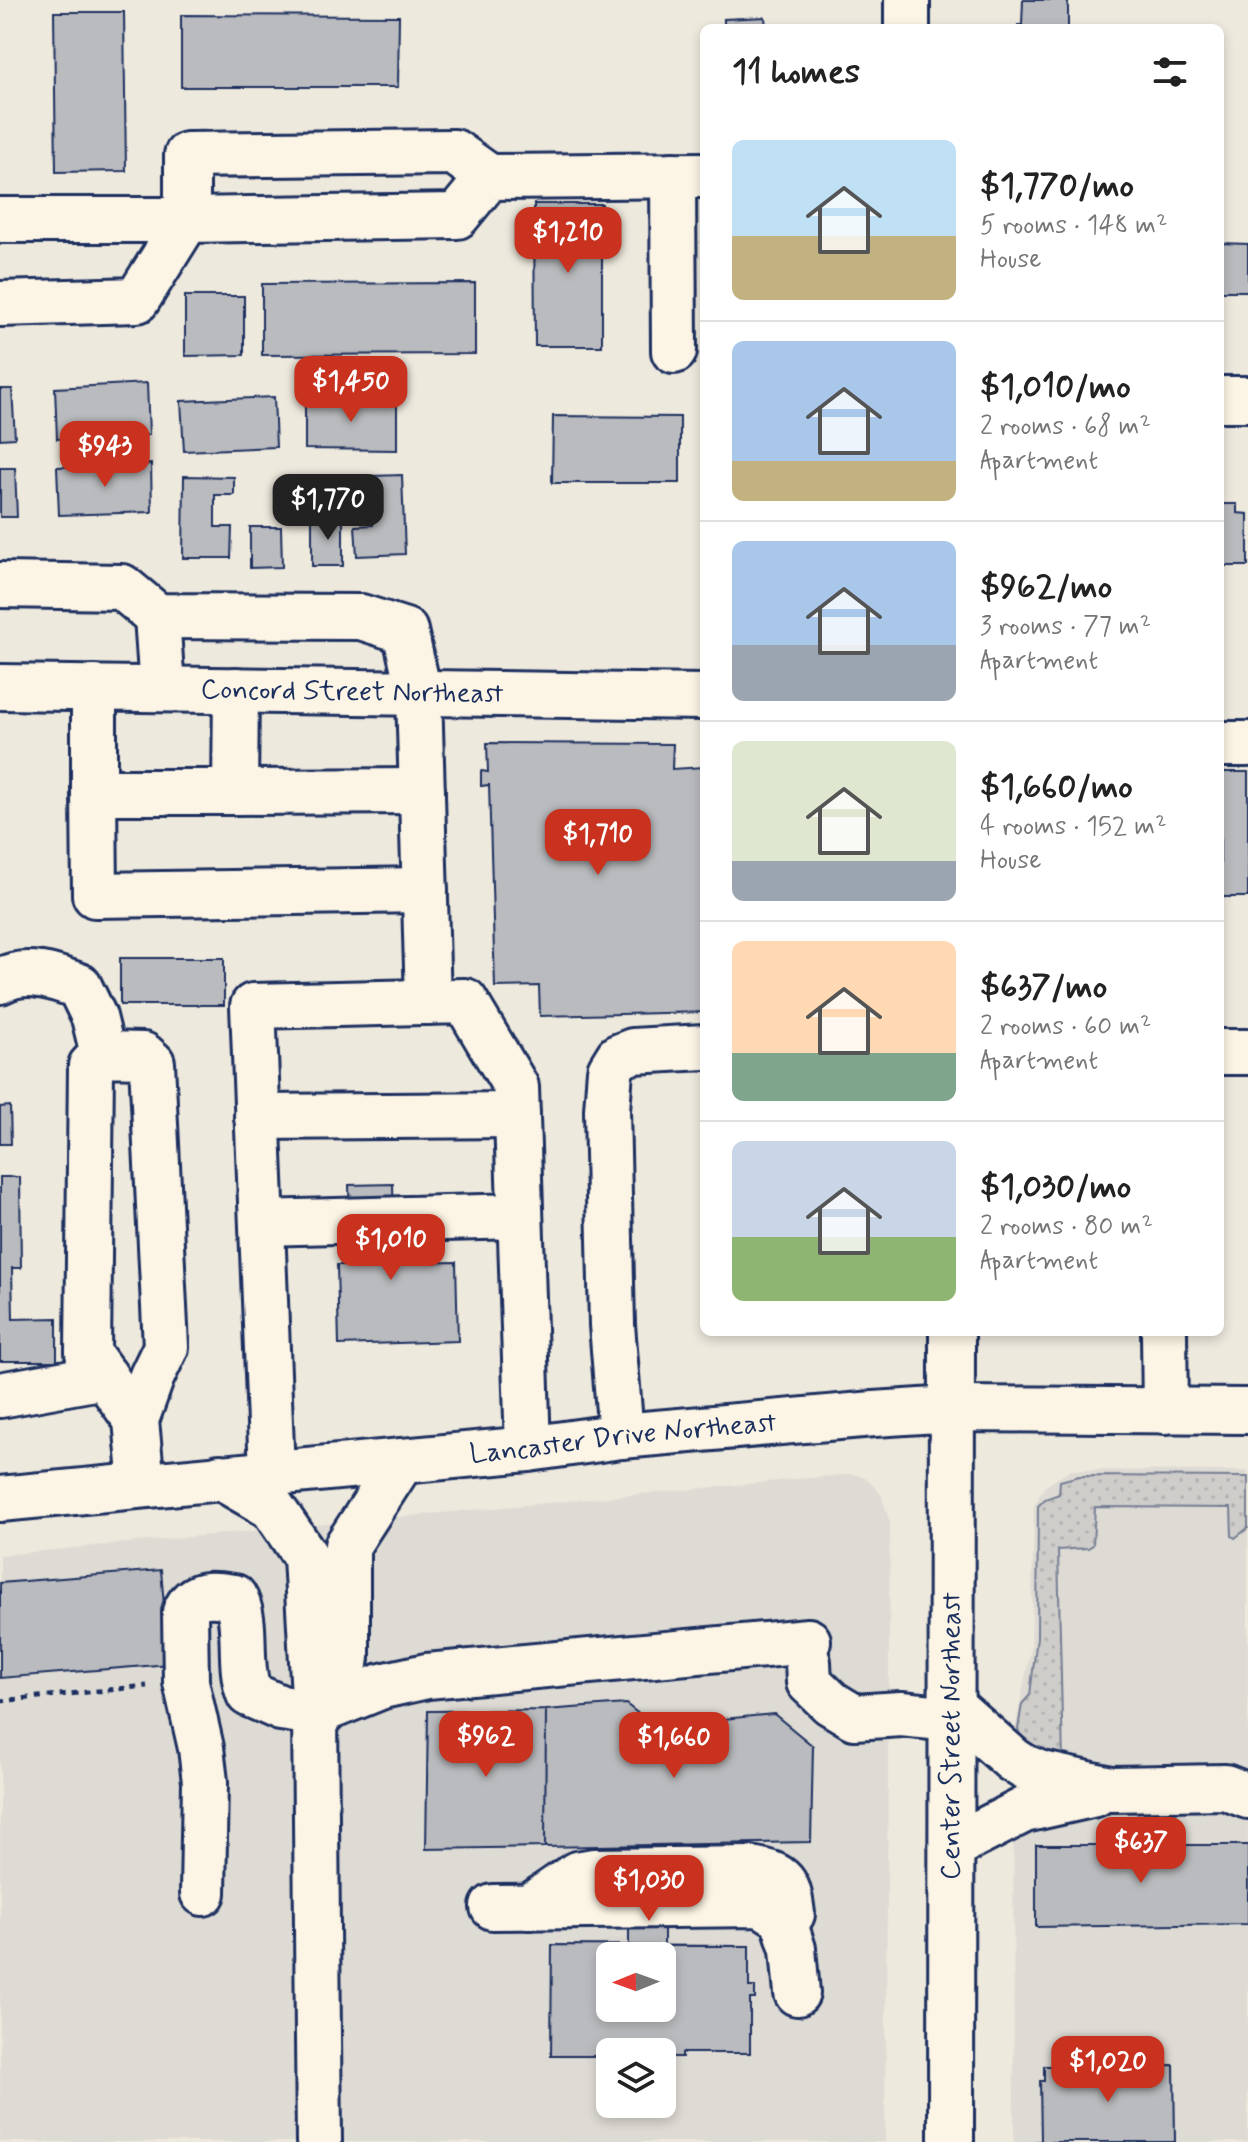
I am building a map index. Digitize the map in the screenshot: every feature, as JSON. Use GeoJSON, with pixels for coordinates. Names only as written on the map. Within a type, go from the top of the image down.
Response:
{"type":"FeatureCollection","features":[{"type":"Feature","properties":{"kind":"main road"},"geometry":{"type":"LineString","coordinates":[[907,0],[907,24]]}},
{"type":"Feature","properties":{"kind":"main road"},"geometry":{"type":"LineString","coordinates":[[0,304],[137,300],[187,220],[187,155],[454,152],[489,177],[688,175],[674,351]]}},
{"type":"Feature","properties":{"kind":"main road"},"geometry":{"type":"LineString","coordinates":[[0,220],[457,216],[489,177]]}},
{"type":"Feature","properties":{"kind":"main road"},"geometry":{"type":"LineString","coordinates":[[1224,399],[1248,399]]}},
{"type":"Feature","properties":{"kind":"main road"},"geometry":{"type":"LineString","coordinates":[[0,585],[122,587],[157,616],[361,617],[405,631],[419,693],[428,1002]]}},
{"type":"Feature","properties":{"kind":"main road"},"geometry":{"type":"LineString","coordinates":[[157,616],[162,689]]}},
{"type":"Feature","properties":{"kind":"main road","name":"Concord Street Northeast"},"geometry":{"type":"LineString","coordinates":[[0,687],[700,697]]}},
{"type":"Feature","properties":{"kind":"main road"},"geometry":{"type":"LineString","coordinates":[[94,688],[95,895],[425,890]]}},
{"type":"Feature","properties":{"kind":"main road"},"geometry":{"type":"LineString","coordinates":[[235,792],[236,690]]}},
{"type":"Feature","properties":{"kind":"main road"},"geometry":{"type":"LineString","coordinates":[[1224,744],[1248,744]]}},
{"type":"Feature","properties":{"kind":"main road"},"geometry":{"type":"LineString","coordinates":[[94,792],[422,791]]}},
{"type":"Feature","properties":{"kind":"main road"},"geometry":{"type":"LineString","coordinates":[[0,981],[9,976],[47,974],[79,986],[94,1017],[103,1054]]}},
{"type":"Feature","properties":{"kind":"main road"},"geometry":{"type":"LineString","coordinates":[[272,1472],[253,1006],[465,1001],[516,1087],[528,1449]]}},
{"type":"Feature","properties":{"kind":"main road"},"geometry":{"type":"LineString","coordinates":[[621,1436],[612,1325],[607,1110],[610,1070],[618,1057],[633,1051],[700,1047]]}},
{"type":"Feature","properties":{"kind":"main road"},"geometry":{"type":"LineString","coordinates":[[1224,1052],[1248,1052]]}},
{"type":"Feature","properties":{"kind":"main road"},"geometry":{"type":"LineString","coordinates":[[136,1420],[88,1353],[91,1066],[103,1054],[143,1055],[152,1063],[166,1347],[136,1420],[142,1485]]}},
{"type":"Feature","properties":{"kind":"main road"},"geometry":{"type":"LineString","coordinates":[[257,1117],[517,1115]]}},
{"type":"Feature","properties":{"kind":"main road"},"geometry":{"type":"LineString","coordinates":[[262,1223],[520,1216]]}},
{"type":"Feature","properties":{"kind":"main road","name":"Center Street Northeast"},"geometry":{"type":"LineString","coordinates":[[951,2142],[952,1336]]}},
{"type":"Feature","properties":{"kind":"main road"},"geometry":{"type":"LineString","coordinates":[[1164,1336],[1165,1411]]}},
{"type":"Feature","properties":{"kind":"main road"},"geometry":{"type":"LineString","coordinates":[[0,1395],[105,1376]]}},
{"type":"Feature","properties":{"kind":"main road","name":"Lancaster Drive Northeast"},"geometry":{"type":"LineString","coordinates":[[0,1499],[528,1449],[621,1436],[952,1409],[1248,1411]]}},
{"type":"Feature","properties":{"kind":"main road"},"geometry":{"type":"LineString","coordinates":[[315,1713],[347,1658],[347,1546],[402,1461]]}},
{"type":"Feature","properties":{"kind":"main road"},"geometry":{"type":"LineString","coordinates":[[220,1477],[272,1507],[306,1557],[315,1713],[319,2142]]}},
{"type":"Feature","properties":{"kind":"main road"},"geometry":{"type":"LineString","coordinates":[[203,1893],[205,1782],[201,1748],[186,1682],[185,1612],[189,1603],[198,1596],[234,1597],[241,1608],[241,1659],[243,1679],[249,1694],[281,1708],[315,1713],[382,1686],[427,1676],[808,1652],[809,1682],[831,1703],[854,1717],[953,1713],[1024,1767],[1057,1778],[1111,1789],[1236,1792]]}},
{"type":"Feature","properties":{"kind":"main road"},"geometry":{"type":"LineString","coordinates":[[952,1847],[1024,1810],[1111,1789]]}},
{"type":"Feature","properties":{"kind":"main road"},"geometry":{"type":"LineString","coordinates":[[761,1904],[783,1918],[792,1932],[797,1993],[782,1947],[776,1937],[764,1930],[516,1913],[761,1904]]}},
{"type":"Feature","properties":{"kind":"path"},"geometry":{"type":"LineString","coordinates":[[0,1701],[186,1682]]}},
{"type":"Feature","properties":{"kind":"shaded area"},"geometry":{"type":"Polygon","coordinates":[[[1071,1470],[1248,1471],[1248,2142],[1014,2142],[1013,1739],[1031,1648],[1034,1506],[1044,1487],[1071,1470]]]}},
{"type":"Feature","properties":{"kind":"shaded area"},"geometry":{"type":"Polygon","coordinates":[[[851,1474],[865,1477],[881,1494],[890,1523],[885,2142],[0,2142],[0,1555],[851,1474]]]}},
{"type":"Feature","properties":{"kind":"shaded area"},"geometry":{"type":"Polygon","coordinates":[[[1079,1476],[1248,1477],[1248,1528],[1235,1538],[1232,1536],[1231,1508],[1095,1507],[1093,1545],[1058,1550],[1063,1761],[1022,1742],[1018,1729],[1022,1704],[1030,1695],[1037,1637],[1038,1506],[1045,1499],[1059,1494],[1060,1481],[1079,1476]]]}},
{"type":"Feature","properties":{"kind":"building"},"geometry":{"type":"Polygon","coordinates":[[[1023,0],[1068,0],[1068,24],[1022,24],[1023,0]]]}},
{"type":"Feature","properties":{"kind":"building"},"geometry":{"type":"Polygon","coordinates":[[[54,12],[124,12],[126,171],[56,172],[54,12]]]}},
{"type":"Feature","properties":{"kind":"building"},"geometry":{"type":"Polygon","coordinates":[[[181,15],[399,16],[398,87],[181,87],[181,15]]]}},
{"type":"Feature","properties":{"kind":"building"},"geometry":{"type":"Polygon","coordinates":[[[765,17],[766,24],[724,24],[724,19],[765,17]]]}},
{"type":"Feature","properties":{"kind":"building"},"geometry":{"type":"Polygon","coordinates":[[[534,204],[602,204],[602,346],[535,346],[534,204]]]}},
{"type":"Feature","properties":{"kind":"building"},"geometry":{"type":"Polygon","coordinates":[[[1224,243],[1248,244],[1248,291],[1224,291],[1224,243]]]}},
{"type":"Feature","properties":{"kind":"building"},"geometry":{"type":"Polygon","coordinates":[[[475,283],[475,354],[262,355],[262,284],[475,283]]]}},
{"type":"Feature","properties":{"kind":"building"},"geometry":{"type":"Polygon","coordinates":[[[185,296],[244,296],[244,355],[185,356],[185,296]]]}},
{"type":"Feature","properties":{"kind":"building"},"geometry":{"type":"Polygon","coordinates":[[[147,383],[149,435],[57,439],[55,388],[147,383]]]}},
{"type":"Feature","properties":{"kind":"building"},"geometry":{"type":"Polygon","coordinates":[[[0,389],[12,389],[15,438],[0,439],[0,389]]]}},
{"type":"Feature","properties":{"kind":"building"},"geometry":{"type":"Polygon","coordinates":[[[274,397],[276,447],[184,451],[181,401],[274,397]]]}},
{"type":"Feature","properties":{"kind":"building"},"geometry":{"type":"Polygon","coordinates":[[[305,398],[397,398],[397,450],[305,449],[305,398]]]}},
{"type":"Feature","properties":{"kind":"building"},"geometry":{"type":"Polygon","coordinates":[[[553,416],[680,417],[680,483],[552,483],[553,416]]]}},
{"type":"Feature","properties":{"kind":"building"},"geometry":{"type":"Polygon","coordinates":[[[151,464],[152,512],[59,515],[57,467],[151,464]]]}},
{"type":"Feature","properties":{"kind":"building"},"geometry":{"type":"Polygon","coordinates":[[[0,468],[15,468],[17,517],[0,517],[0,468]]]}},
{"type":"Feature","properties":{"kind":"building"},"geometry":{"type":"Polygon","coordinates":[[[402,475],[405,554],[357,556],[355,526],[373,525],[371,476],[402,475]]]}},
{"type":"Feature","properties":{"kind":"building"},"geometry":{"type":"Polygon","coordinates":[[[184,476],[234,477],[234,495],[215,495],[215,527],[232,527],[231,558],[183,558],[184,476]]]}},
{"type":"Feature","properties":{"kind":"building"},"geometry":{"type":"Polygon","coordinates":[[[1224,504],[1237,504],[1237,513],[1248,514],[1248,566],[1224,566],[1224,504]]]}},
{"type":"Feature","properties":{"kind":"building"},"geometry":{"type":"Polygon","coordinates":[[[343,518],[343,566],[312,566],[312,519],[343,518]]]}},
{"type":"Feature","properties":{"kind":"building"},"geometry":{"type":"Polygon","coordinates":[[[250,527],[281,527],[282,567],[250,568],[250,527]]]}},
{"type":"Feature","properties":{"kind":"building"},"geometry":{"type":"Polygon","coordinates":[[[487,743],[673,744],[672,769],[700,767],[700,1012],[540,1016],[539,986],[495,987],[489,785],[481,786],[481,771],[488,772],[487,743]]]}},
{"type":"Feature","properties":{"kind":"building"},"geometry":{"type":"Polygon","coordinates":[[[1224,772],[1248,772],[1248,897],[1224,897],[1224,772]]]}},
{"type":"Feature","properties":{"kind":"building"},"geometry":{"type":"Polygon","coordinates":[[[120,958],[224,958],[224,1005],[120,1005],[120,958]]]}},
{"type":"Feature","properties":{"kind":"building"},"geometry":{"type":"Polygon","coordinates":[[[10,1106],[11,1144],[0,1144],[0,1107],[10,1106]]]}},
{"type":"Feature","properties":{"kind":"building"},"geometry":{"type":"Polygon","coordinates":[[[0,1177],[20,1177],[21,1268],[12,1268],[13,1319],[57,1318],[57,1361],[0,1361],[0,1177]]]}},
{"type":"Feature","properties":{"kind":"building"},"geometry":{"type":"Polygon","coordinates":[[[393,1184],[395,1263],[456,1262],[458,1341],[339,1345],[337,1265],[351,1265],[349,1185],[393,1184]]]}},
{"type":"Feature","properties":{"kind":"building"},"geometry":{"type":"Polygon","coordinates":[[[161,1570],[169,1664],[0,1678],[0,1583],[161,1570]]]}},
{"type":"Feature","properties":{"kind":"building"},"geometry":{"type":"Polygon","coordinates":[[[626,1704],[654,1726],[774,1714],[813,1746],[811,1842],[545,1847],[546,1710],[626,1704]]]}},
{"type":"Feature","properties":{"kind":"building"},"geometry":{"type":"Polygon","coordinates":[[[546,1710],[545,1847],[426,1849],[428,1711],[546,1710]]]}},
{"type":"Feature","properties":{"kind":"building"},"geometry":{"type":"Polygon","coordinates":[[[1036,1845],[1248,1845],[1248,1924],[1036,1927],[1036,1845]]]}},
{"type":"Feature","properties":{"kind":"building"},"geometry":{"type":"Polygon","coordinates":[[[664,1886],[664,1942],[629,1942],[629,1919],[664,1886]]]}},
{"type":"Feature","properties":{"kind":"building"},"geometry":{"type":"Polygon","coordinates":[[[552,1945],[596,1945],[596,2022],[676,2022],[676,1946],[749,1946],[749,1987],[755,1987],[755,1999],[750,1999],[750,2053],[682,2053],[682,2057],[676,2057],[676,2038],[596,2038],[596,2056],[551,2056],[552,1945]]]}},
{"type":"Feature","properties":{"kind":"building"},"geometry":{"type":"Polygon","coordinates":[[[1174,2065],[1175,2142],[1034,2142],[1041,2141],[1040,2081],[1044,2081],[1044,2066],[1174,2065]]]}}]}
